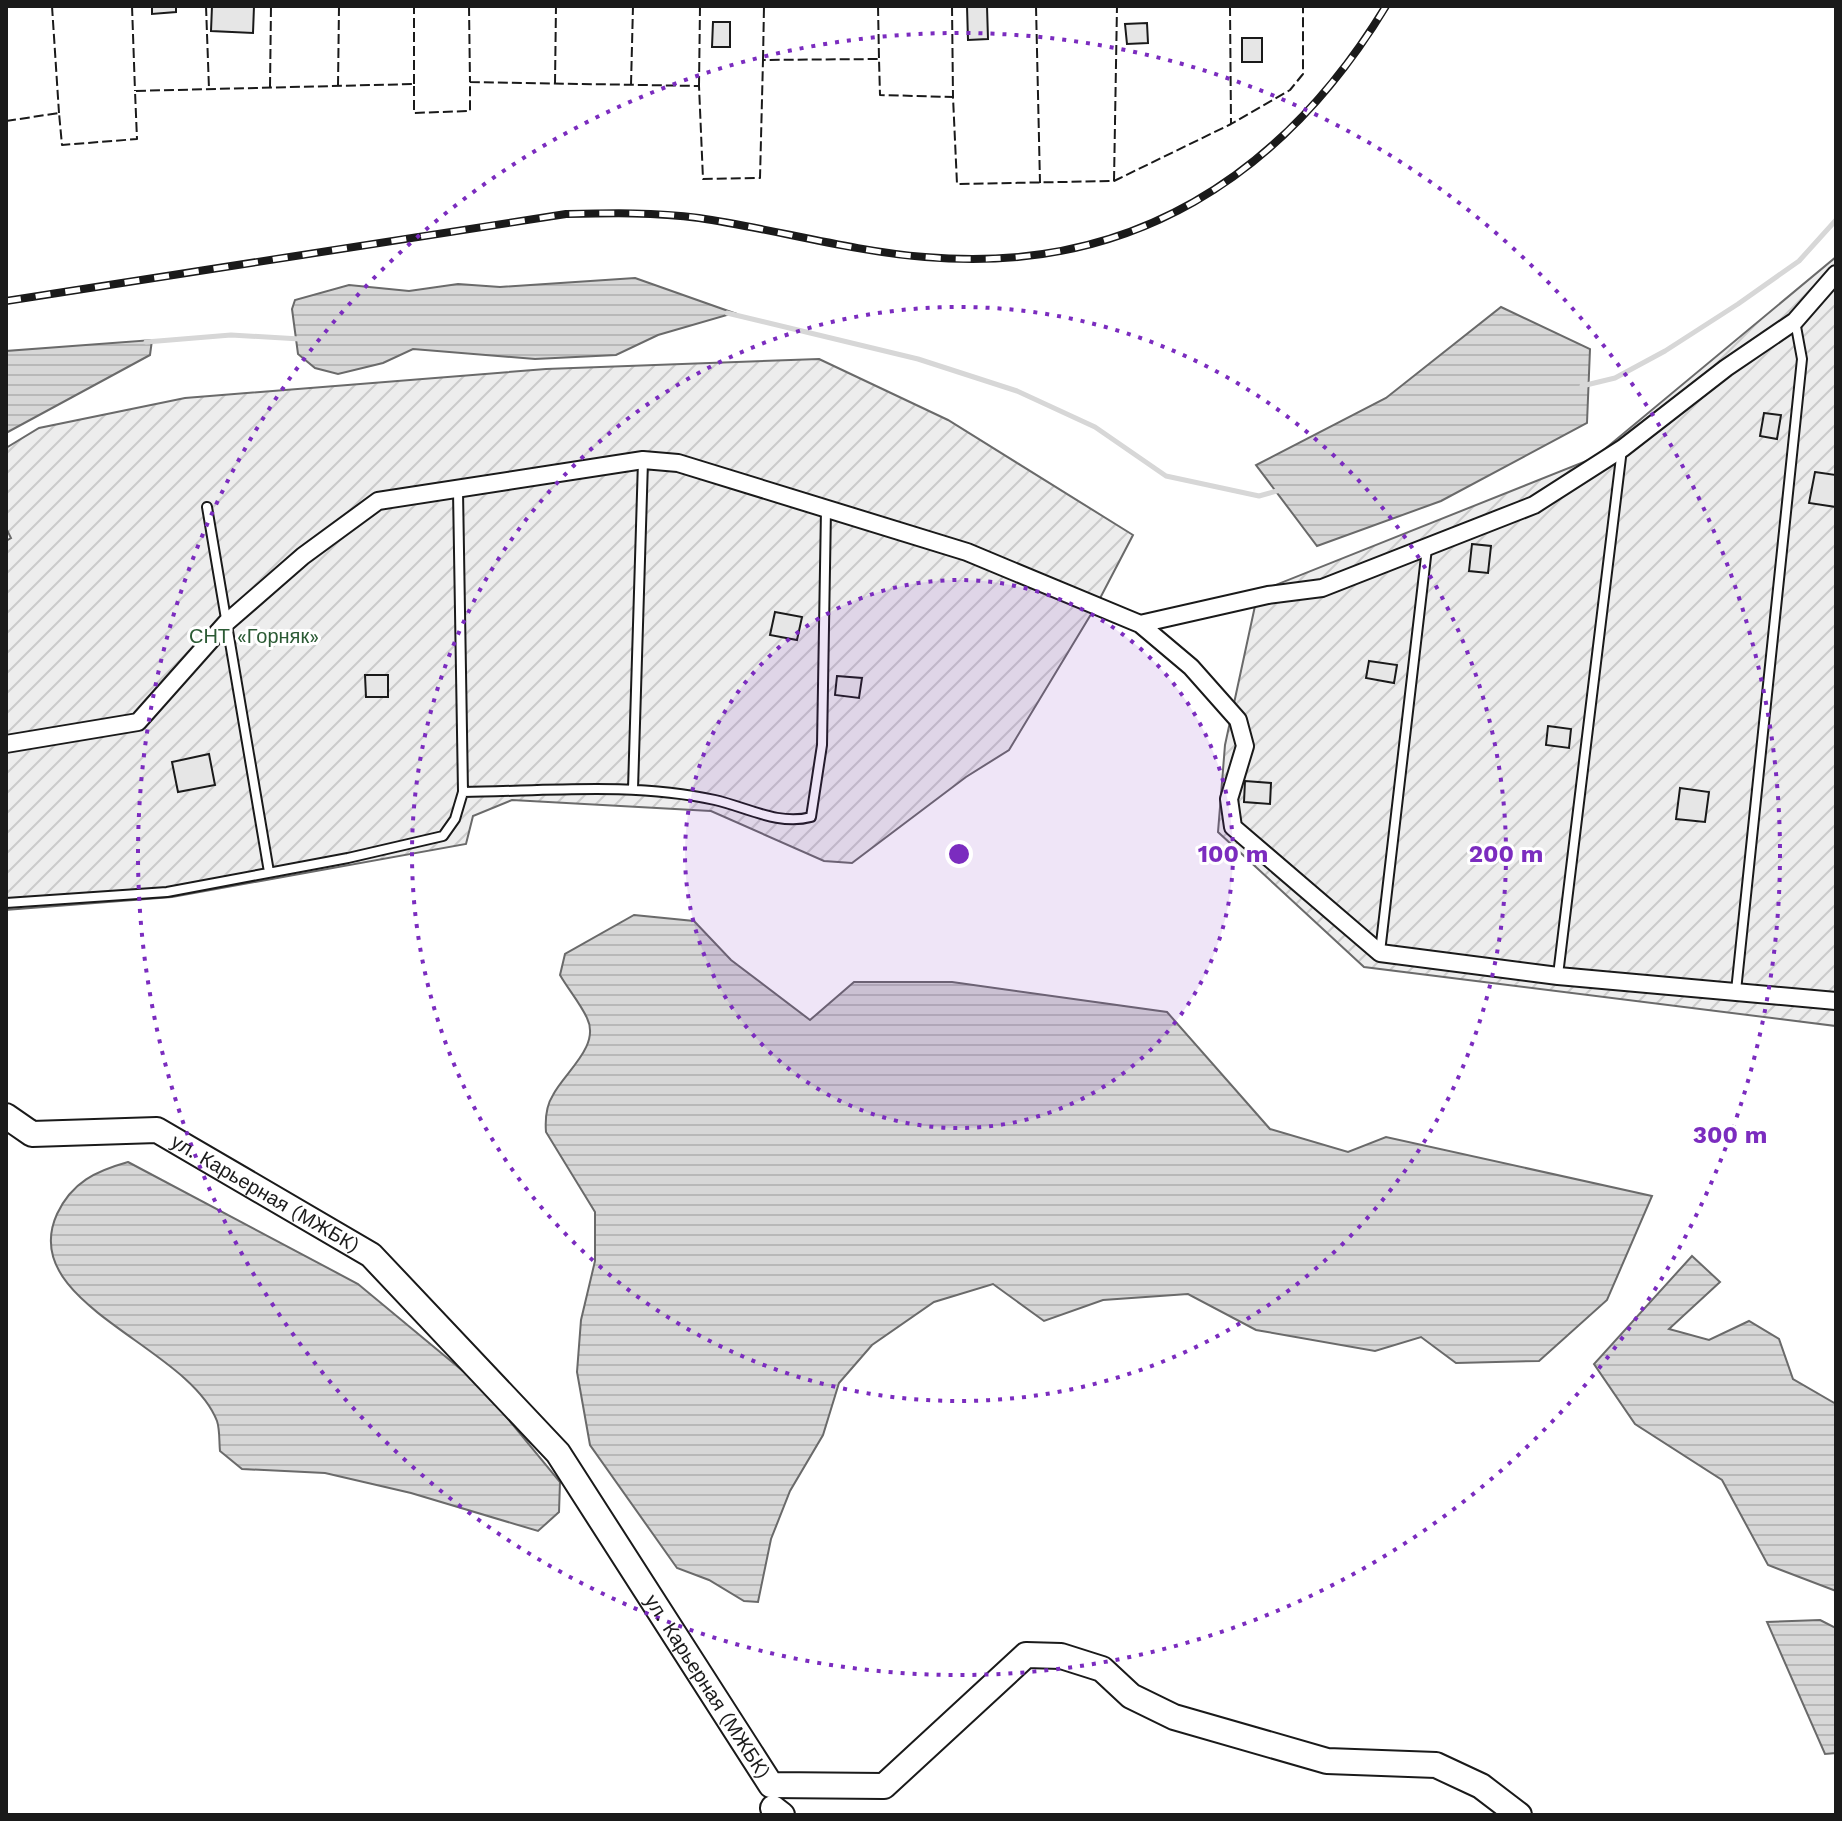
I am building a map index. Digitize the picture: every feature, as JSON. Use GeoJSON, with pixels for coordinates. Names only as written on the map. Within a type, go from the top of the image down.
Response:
{"type":"FeatureCollection","features":[{"type":"Feature","properties":{"kind":"street"},"geometry":{"type":"LineString","coordinates":[[1140,624],[1268,595],[1322,588],[1427,544],[1534,505],[1623,448],[1726,368],[1795,321],[1836,274]]}},
{"type":"Feature","properties":{"kind":"street"},"geometry":{"type":"LineString","coordinates":[[6,744],[138,722],[226,623],[303,556],[378,501],[643,460],[678,463],[967,552],[1140,624],[1191,667],[1238,720],[1245,746],[1229,799],[1233,827],[1380,953],[1558,976],[1836,1001]]}},
{"type":"Feature","properties":{"kind":"street","name":"ул. Карьерная (МЖБК)"},"geometry":{"type":"LineString","coordinates":[[6,1116],[32,1134],[157,1130],[371,1255],[558,1453],[771,1785],[884,1786],[1026,1655],[1061,1656],[1102,1669],[1131,1696],[1174,1717],[1327,1761],[1436,1765],[1481,1786],[1519,1815]]}},
{"type":"Feature","properties":{"kind":"lane"},"geometry":{"type":"LineString","coordinates":[[1736,991],[1802,359],[1795,321]]}},
{"type":"Feature","properties":{"kind":"lane"},"geometry":{"type":"LineString","coordinates":[[1558,976],[1623,448]]}},
{"type":"Feature","properties":{"kind":"lane"},"geometry":{"type":"LineString","coordinates":[[633,789],[643,460]]}},
{"type":"Feature","properties":{"kind":"lane"},"geometry":{"type":"LineString","coordinates":[[6,903],[167,892],[443,836],[455,819],[463,792],[458,491]]}},
{"type":"Feature","properties":{"kind":"lane"},"geometry":{"type":"LineString","coordinates":[[207,507],[269,872]]}},
{"type":"Feature","properties":{"kind":"lane"},"geometry":{"type":"LineString","coordinates":[[463,792],[633,789],[715,800],[797,821],[811,817],[822,745],[826,508]]}},
{"type":"Feature","properties":{"kind":"lane"},"geometry":{"type":"LineString","coordinates":[[1380,953],[1427,544]]}},
{"type":"Feature","properties":{"kind":"green space"},"geometry":{"type":"Polygon","coordinates":[[[1836,257],[1836,1026],[1364,967],[1218,832],[1225,745],[1258,592],[1594,458],[1836,257]]]}},
{"type":"Feature","properties":{"kind":"green space","name":"СНТ «Горняк»"},"geometry":{"type":"Polygon","coordinates":[[[819,359],[948,420],[1133,535],[1096,606],[1009,750],[966,777],[852,863],[824,861],[711,811],[512,800],[473,816],[466,844],[172,897],[6,910],[6,541],[11,538],[6,528],[6,448],[39,428],[185,398],[546,369],[819,359]]]}},
{"type":"Feature","properties":{"kind":"shaded area"},"geometry":{"type":"Polygon","coordinates":[[[635,278],[734,313],[658,335],[616,355],[535,359],[413,349],[383,363],[338,374],[315,368],[298,354],[292,309],[295,300],[349,285],[409,291],[458,284],[500,287],[635,278]]]}},
{"type":"Feature","properties":{"kind":"shaded area"},"geometry":{"type":"Polygon","coordinates":[[[1501,307],[1590,349],[1587,423],[1441,501],[1317,546],[1256,465],[1386,398],[1501,307]]]}},
{"type":"Feature","properties":{"kind":"shaded area"},"geometry":{"type":"Polygon","coordinates":[[[152,340],[150,355],[6,433],[6,351],[152,340]]]}},
{"type":"Feature","properties":{"kind":"shaded area"},"geometry":{"type":"Polygon","coordinates":[[[634,915],[694,921],[731,960],[810,1020],[854,982],[952,982],[1167,1012],[1270,1129],[1348,1152],[1386,1137],[1652,1196],[1607,1300],[1539,1361],[1456,1363],[1421,1337],[1375,1351],[1256,1330],[1188,1294],[1103,1300],[1044,1321],[993,1284],[934,1302],[872,1345],[839,1383],[823,1435],[790,1491],[771,1539],[758,1602],[744,1601],[709,1580],[677,1568],[590,1445],[577,1372],[581,1320],[595,1261],[595,1212],[546,1132],[546,1122],[551,1099],[585,1049],[590,1028],[584,1012],[560,975],[565,954],[634,915]]]}},
{"type":"Feature","properties":{"kind":"shaded area"},"geometry":{"type":"Polygon","coordinates":[[[128,1162],[358,1284],[481,1386],[560,1482],[559,1512],[538,1531],[411,1493],[325,1473],[242,1469],[220,1451],[217,1421],[200,1394],[174,1369],[82,1299],[61,1274],[51,1246],[57,1214],[63,1203],[86,1179],[128,1162]]]}},
{"type":"Feature","properties":{"kind":"shaded area"},"geometry":{"type":"Polygon","coordinates":[[[1692,1256],[1720,1282],[1669,1329],[1709,1340],[1749,1321],[1779,1339],[1793,1379],[1836,1404],[1836,1591],[1768,1565],[1722,1480],[1635,1424],[1594,1364],[1692,1256]]]}},
{"type":"Feature","properties":{"kind":"shaded area"},"geometry":{"type":"Polygon","coordinates":[[[1820,1620],[1836,1628],[1836,1753],[1825,1754],[1767,1622],[1820,1620]]]}},
{"type":"Feature","properties":{"kind":"building"},"geometry":{"type":"Polygon","coordinates":[[[152,6],[176,6],[176,12],[152,14],[152,6]]]}},
{"type":"Feature","properties":{"kind":"building"},"geometry":{"type":"Polygon","coordinates":[[[212,6],[254,6],[253,33],[211,31],[212,6]]]}},
{"type":"Feature","properties":{"kind":"building"},"geometry":{"type":"Polygon","coordinates":[[[967,6],[987,6],[988,39],[968,40],[967,6]]]}},
{"type":"Feature","properties":{"kind":"building"},"geometry":{"type":"Polygon","coordinates":[[[713,22],[730,22],[730,47],[712,47],[713,22]]]}},
{"type":"Feature","properties":{"kind":"building"},"geometry":{"type":"Polygon","coordinates":[[[1147,23],[1148,43],[1127,44],[1125,24],[1147,23]]]}},
{"type":"Feature","properties":{"kind":"building"},"geometry":{"type":"Polygon","coordinates":[[[1242,38],[1262,38],[1262,62],[1242,62],[1242,38]]]}},
{"type":"Feature","properties":{"kind":"building"},"geometry":{"type":"Polygon","coordinates":[[[1764,413],[1781,415],[1777,439],[1760,436],[1764,413]]]}},
{"type":"Feature","properties":{"kind":"building"},"geometry":{"type":"Polygon","coordinates":[[[1815,472],[1836,475],[1836,507],[1809,503],[1815,472]]]}},
{"type":"Feature","properties":{"kind":"building"},"geometry":{"type":"Polygon","coordinates":[[[1472,544],[1491,546],[1488,573],[1469,571],[1472,544]]]}},
{"type":"Feature","properties":{"kind":"building"},"geometry":{"type":"Polygon","coordinates":[[[775,612],[802,617],[797,640],[770,635],[775,612]]]}},
{"type":"Feature","properties":{"kind":"building"},"geometry":{"type":"Polygon","coordinates":[[[1369,661],[1397,665],[1394,683],[1366,678],[1369,661]]]}},
{"type":"Feature","properties":{"kind":"building"},"geometry":{"type":"Polygon","coordinates":[[[365,675],[388,675],[388,697],[366,697],[365,675]]]}},
{"type":"Feature","properties":{"kind":"building"},"geometry":{"type":"Polygon","coordinates":[[[837,676],[862,678],[859,698],[835,695],[837,676]]]}},
{"type":"Feature","properties":{"kind":"building"},"geometry":{"type":"Polygon","coordinates":[[[1548,726],[1571,729],[1569,748],[1546,745],[1548,726]]]}},
{"type":"Feature","properties":{"kind":"building"},"geometry":{"type":"Polygon","coordinates":[[[209,754],[215,785],[178,792],[172,762],[209,754]]]}},
{"type":"Feature","properties":{"kind":"building"},"geometry":{"type":"Polygon","coordinates":[[[1245,781],[1271,783],[1270,804],[1244,802],[1245,781]]]}},
{"type":"Feature","properties":{"kind":"building"},"geometry":{"type":"Polygon","coordinates":[[[1680,788],[1709,792],[1705,822],[1676,819],[1680,788]]]}},
{"type":"Feature","properties":{"kind":"waterway"},"geometry":{"type":"LineString","coordinates":[[1582,386],[1615,378],[1665,351],[1738,304],[1799,261],[1836,220]]}},
{"type":"Feature","properties":{"kind":"waterway"},"geometry":{"type":"LineString","coordinates":[[727,313],[918,359],[1017,391],[1095,427],[1166,476],[1259,496],[1280,490]]}},
{"type":"Feature","properties":{"kind":"waterway"},"geometry":{"type":"LineString","coordinates":[[146,342],[231,335],[300,339]]}},
{"type":"Feature","properties":{"kind":"railway"},"geometry":{"type":"LineString","coordinates":[[6,301],[566,214],[616,213],[699,218],[869,250],[925,257],[999,258],[1069,249],[1134,230],[1194,202],[1249,165],[1299,119],[1345,66],[1386,6]]}},
{"type":"Feature","properties":{"kind":"fence"},"geometry":{"type":"LineString","coordinates":[[52,6],[59,113]]}},
{"type":"Feature","properties":{"kind":"fence"},"geometry":{"type":"LineString","coordinates":[[132,6],[135,91]]}},
{"type":"Feature","properties":{"kind":"fence"},"geometry":{"type":"LineString","coordinates":[[206,6],[209,89]]}},
{"type":"Feature","properties":{"kind":"fence"},"geometry":{"type":"LineString","coordinates":[[270,87],[271,6]]}},
{"type":"Feature","properties":{"kind":"fence"},"geometry":{"type":"LineString","coordinates":[[338,86],[339,6]]}},
{"type":"Feature","properties":{"kind":"fence"},"geometry":{"type":"LineString","coordinates":[[414,6],[414,84]]}},
{"type":"Feature","properties":{"kind":"fence"},"geometry":{"type":"LineString","coordinates":[[469,6],[470,82]]}},
{"type":"Feature","properties":{"kind":"fence"},"geometry":{"type":"LineString","coordinates":[[555,84],[556,6]]}},
{"type":"Feature","properties":{"kind":"fence"},"geometry":{"type":"LineString","coordinates":[[631,85],[633,6]]}},
{"type":"Feature","properties":{"kind":"fence"},"geometry":{"type":"LineString","coordinates":[[699,86],[700,6]]}},
{"type":"Feature","properties":{"kind":"fence"},"geometry":{"type":"LineString","coordinates":[[763,60],[764,6]]}},
{"type":"Feature","properties":{"kind":"fence"},"geometry":{"type":"LineString","coordinates":[[878,6],[879,59]]}},
{"type":"Feature","properties":{"kind":"fence"},"geometry":{"type":"LineString","coordinates":[[952,6],[953,97]]}},
{"type":"Feature","properties":{"kind":"fence"},"geometry":{"type":"LineString","coordinates":[[1036,6],[1040,183]]}},
{"type":"Feature","properties":{"kind":"fence"},"geometry":{"type":"LineString","coordinates":[[1114,181],[1117,6]]}},
{"type":"Feature","properties":{"kind":"fence"},"geometry":{"type":"LineString","coordinates":[[1230,6],[1231,124]]}},
{"type":"Feature","properties":{"kind":"fence"},"geometry":{"type":"LineString","coordinates":[[6,121],[59,113],[62,145],[137,139],[135,91],[414,84],[414,113],[470,111],[470,82],[699,86],[703,179],[760,178],[763,60],[879,59],[880,95],[953,97],[957,184],[1114,181],[1231,124],[1290,90],[1303,74],[1303,6]]}}]}
